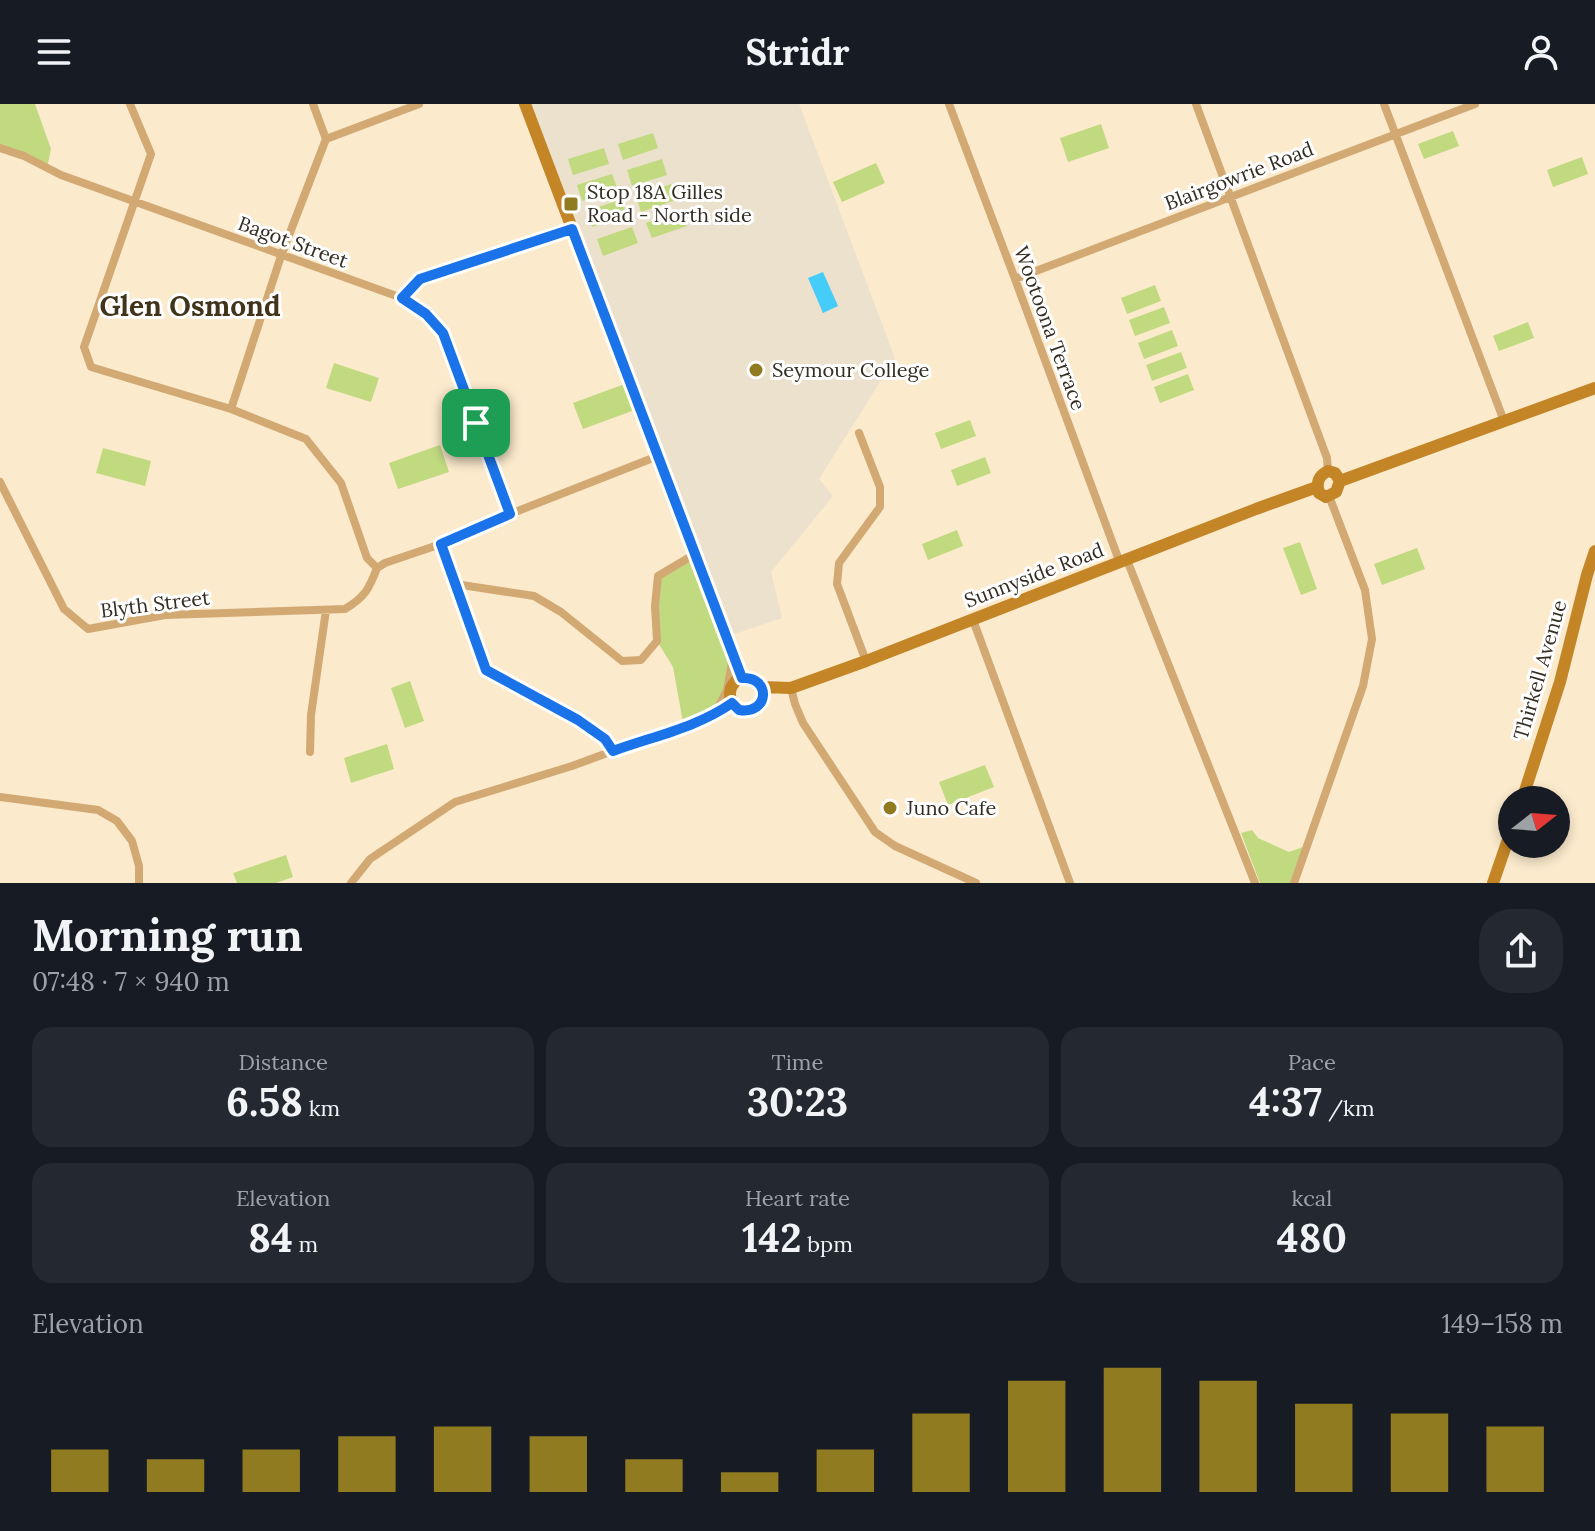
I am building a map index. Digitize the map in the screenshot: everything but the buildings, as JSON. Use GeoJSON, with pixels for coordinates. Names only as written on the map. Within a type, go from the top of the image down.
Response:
{"type":"FeatureCollection","features":[{"type":"Feature","properties":{"kind":"street"},"geometry":{"type":"LineString","coordinates":[[130,104],[151,154],[84,347],[91,367],[231,409],[306,439],[341,483],[367,558],[377,568],[658,456]]}},
{"type":"Feature","properties":{"kind":"street"},"geometry":{"type":"LineString","coordinates":[[231,409],[281,256],[326,139],[313,104]]}},
{"type":"Feature","properties":{"kind":"street"},"geometry":{"type":"LineString","coordinates":[[326,139],[419,104]]}},
{"type":"Feature","properties":{"kind":"street"},"geometry":{"type":"LineString","coordinates":[[525,104],[742,678]]}},
{"type":"Feature","properties":{"kind":"street","name":"Wootoona Terrace"},"geometry":{"type":"LineString","coordinates":[[949,104],[1124,562],[1255,883]]}},
{"type":"Feature","properties":{"kind":"street"},"geometry":{"type":"LineString","coordinates":[[1196,104],[1327,458],[1328,471]]}},
{"type":"Feature","properties":{"kind":"street"},"geometry":{"type":"LineString","coordinates":[[1384,104],[1504,421]]}},
{"type":"Feature","properties":{"kind":"street","name":"Blairgowrie Road"},"geometry":{"type":"LineString","coordinates":[[1015,279],[1475,104]]}},
{"type":"Feature","properties":{"kind":"street","name":"Bagot Street"},"geometry":{"type":"LineString","coordinates":[[0,148],[61,175],[402,298],[426,314],[443,333],[510,514]]}},
{"type":"Feature","properties":{"kind":"street"},"geometry":{"type":"LineString","coordinates":[[402,298],[420,279],[572,229]]}},
{"type":"Feature","properties":{"kind":"street"},"geometry":{"type":"LineString","coordinates":[[1328,471],[1320,477],[1317,487],[1323,496],[1336,492],[1340,481],[1595,388]]}},
{"type":"Feature","properties":{"kind":"street"},"geometry":{"type":"LineString","coordinates":[[859,433],[880,487],[880,507],[839,563],[837,584],[866,661]]}},
{"type":"Feature","properties":{"kind":"street"},"geometry":{"type":"LineString","coordinates":[[1328,471],[1335,473],[1340,481]]}},
{"type":"Feature","properties":{"kind":"street","name":"Blyth Street"},"geometry":{"type":"LineString","coordinates":[[0,482],[64,609],[88,629],[165,615],[345,609],[361,599],[377,568]]}},
{"type":"Feature","properties":{"kind":"street","name":"Sunnyside Road"},"geometry":{"type":"LineString","coordinates":[[762,687],[791,688],[866,661],[1317,487]]}},
{"type":"Feature","properties":{"kind":"street"},"geometry":{"type":"LineString","coordinates":[[1294,883],[1363,686],[1372,639],[1365,590],[1329,496]]}},
{"type":"Feature","properties":{"kind":"street"},"geometry":{"type":"LineString","coordinates":[[441,544],[486,670],[578,720],[605,739],[613,751]]}},
{"type":"Feature","properties":{"kind":"street","name":"Thirkell Avenue"},"geometry":{"type":"LineString","coordinates":[[1527,786],[1560,682],[1595,551]]}},
{"type":"Feature","properties":{"kind":"street"},"geometry":{"type":"LineString","coordinates":[[455,584],[534,596],[561,612],[622,661],[641,660],[657,641],[655,606],[658,576],[695,554]]}},
{"type":"Feature","properties":{"kind":"street"},"geometry":{"type":"LineString","coordinates":[[310,752],[311,715],[326,610]]}},
{"type":"Feature","properties":{"kind":"street"},"geometry":{"type":"LineString","coordinates":[[973,620],[1070,883]]}},
{"type":"Feature","properties":{"kind":"street"},"geometry":{"type":"LineString","coordinates":[[714,716],[727,690],[733,657]]}},
{"type":"Feature","properties":{"kind":"street"},"geometry":{"type":"LineString","coordinates":[[742,678],[751,678],[762,687],[763,699],[753,710],[739,710],[732,703],[731,689],[742,678]]}},
{"type":"Feature","properties":{"kind":"street"},"geometry":{"type":"LineString","coordinates":[[791,688],[803,723],[875,832],[895,846],[965,881],[976,883]]}},
{"type":"Feature","properties":{"kind":"street"},"geometry":{"type":"LineString","coordinates":[[351,883],[370,859],[455,802],[695,725],[732,703]]}},
{"type":"Feature","properties":{"kind":"street"},"geometry":{"type":"LineString","coordinates":[[0,797],[98,810],[117,821],[132,841],[139,866],[139,883]]}},
{"type":"Feature","properties":{"kind":"street"},"geometry":{"type":"LineString","coordinates":[[1493,883],[1502,858]]}},
{"type":"Feature","properties":{"kind":"shaded area","name":"Seymour College"},"geometry":{"type":"Polygon","coordinates":[[[525,104],[799,104],[895,358],[819,479],[833,496],[771,572],[782,618],[726,637],[525,104]]]}},
{"type":"Feature","properties":{"kind":"green space"},"geometry":{"type":"Polygon","coordinates":[[[0,104],[35,104],[51,149],[47,168],[0,148],[0,104]]]}},
{"type":"Feature","properties":{"kind":"green space"},"geometry":{"type":"Polygon","coordinates":[[[1101,124],[1109,148],[1068,162],[1060,138],[1101,124]]]}},
{"type":"Feature","properties":{"kind":"green space"},"geometry":{"type":"Polygon","coordinates":[[[1453,131],[1459,146],[1424,159],[1418,144],[1453,131]]]}},
{"type":"Feature","properties":{"kind":"green space"},"geometry":{"type":"Polygon","coordinates":[[[653,133],[658,148],[623,160],[618,144],[653,133]]]}},
{"type":"Feature","properties":{"kind":"green space"},"geometry":{"type":"Polygon","coordinates":[[[604,148],[609,164],[573,175],[568,159],[604,148]]]}},
{"type":"Feature","properties":{"kind":"green space"},"geometry":{"type":"Polygon","coordinates":[[[1582,157],[1588,174],[1553,187],[1547,170],[1582,157]]]}},
{"type":"Feature","properties":{"kind":"green space"},"geometry":{"type":"Polygon","coordinates":[[[662,159],[667,175],[632,186],[627,170],[662,159]]]}},
{"type":"Feature","properties":{"kind":"green space"},"geometry":{"type":"Polygon","coordinates":[[[876,163],[885,183],[842,202],[833,182],[876,163]]]}},
{"type":"Feature","properties":{"kind":"green space"},"geometry":{"type":"Polygon","coordinates":[[[612,174],[618,190],[582,201],[577,185],[612,174]]]}},
{"type":"Feature","properties":{"kind":"green space"},"geometry":{"type":"Polygon","coordinates":[[[671,184],[676,200],[641,212],[636,196],[671,184]]]}},
{"type":"Feature","properties":{"kind":"green space"},"geometry":{"type":"Polygon","coordinates":[[[622,199],[627,216],[592,227],[587,211],[622,199]]]}},
{"type":"Feature","properties":{"kind":"green space"},"geometry":{"type":"Polygon","coordinates":[[[681,210],[687,226],[652,238],[646,223],[681,210]]]}},
{"type":"Feature","properties":{"kind":"green space"},"geometry":{"type":"Polygon","coordinates":[[[632,227],[638,243],[603,256],[597,239],[632,227]]]}},
{"type":"Feature","properties":{"kind":"green space"},"geometry":{"type":"Polygon","coordinates":[[[1155,285],[1161,301],[1127,314],[1121,298],[1155,285]]]}},
{"type":"Feature","properties":{"kind":"green space"},"geometry":{"type":"Polygon","coordinates":[[[1164,307],[1170,323],[1135,336],[1129,320],[1164,307]]]}},
{"type":"Feature","properties":{"kind":"green space"},"geometry":{"type":"Polygon","coordinates":[[[1528,322],[1534,338],[1499,351],[1493,336],[1528,322]]]}},
{"type":"Feature","properties":{"kind":"green space"},"geometry":{"type":"Polygon","coordinates":[[[1172,330],[1178,346],[1144,359],[1138,343],[1172,330]]]}},
{"type":"Feature","properties":{"kind":"green space"},"geometry":{"type":"Polygon","coordinates":[[[1181,352],[1187,368],[1152,381],[1146,365],[1181,352]]]}},
{"type":"Feature","properties":{"kind":"green space"},"geometry":{"type":"Polygon","coordinates":[[[334,363],[379,378],[371,402],[326,388],[334,363]]]}},
{"type":"Feature","properties":{"kind":"green space"},"geometry":{"type":"Polygon","coordinates":[[[1188,374],[1194,390],[1160,403],[1154,387],[1188,374]]]}},
{"type":"Feature","properties":{"kind":"green space"},"geometry":{"type":"Polygon","coordinates":[[[630,382],[640,408],[583,429],[573,403],[630,382]]]}},
{"type":"Feature","properties":{"kind":"green space"},"geometry":{"type":"Polygon","coordinates":[[[970,420],[976,436],[941,449],[935,433],[970,420]]]}},
{"type":"Feature","properties":{"kind":"green space"},"geometry":{"type":"Polygon","coordinates":[[[440,445],[449,472],[398,489],[389,463],[440,445]]]}},
{"type":"Feature","properties":{"kind":"green space"},"geometry":{"type":"Polygon","coordinates":[[[103,448],[151,461],[145,486],[96,473],[103,448]]]}},
{"type":"Feature","properties":{"kind":"green space"},"geometry":{"type":"Polygon","coordinates":[[[985,457],[991,473],[957,486],[951,470],[985,457]]]}},
{"type":"Feature","properties":{"kind":"green space"},"geometry":{"type":"Polygon","coordinates":[[[957,530],[963,546],[928,560],[922,544],[957,530]]]}},
{"type":"Feature","properties":{"kind":"green space"},"geometry":{"type":"Polygon","coordinates":[[[1300,542],[1317,589],[1301,595],[1283,548],[1300,542]]]}},
{"type":"Feature","properties":{"kind":"green space"},"geometry":{"type":"Polygon","coordinates":[[[1417,548],[1425,569],[1382,585],[1374,564],[1417,548]]]}},
{"type":"Feature","properties":{"kind":"green space"},"geometry":{"type":"Polygon","coordinates":[[[695,554],[742,678],[731,689],[732,703],[684,728],[673,667],[657,641],[658,576],[695,554]]]}},
{"type":"Feature","properties":{"kind":"green space"},"geometry":{"type":"Polygon","coordinates":[[[410,681],[424,721],[405,728],[391,688],[410,681]]]}},
{"type":"Feature","properties":{"kind":"green space"},"geometry":{"type":"Polygon","coordinates":[[[387,744],[394,769],[351,783],[344,758],[387,744]]]}},
{"type":"Feature","properties":{"kind":"green space"},"geometry":{"type":"Polygon","coordinates":[[[985,765],[994,787],[948,805],[939,782],[985,765]]]}},
{"type":"Feature","properties":{"kind":"green space"},"geometry":{"type":"Polygon","coordinates":[[[1252,830],[1258,838],[1289,852],[1303,847],[1290,883],[1260,883],[1241,833],[1252,830]]]}},
{"type":"Feature","properties":{"kind":"green space"},"geometry":{"type":"Polygon","coordinates":[[[286,855],[293,877],[276,883],[237,883],[233,873],[286,855]]]}},
{"type":"Feature","properties":{"kind":"water"},"geometry":{"type":"Polygon","coordinates":[[[823,272],[838,306],[823,313],[808,278],[823,272]]]}},
{"type":"Feature","properties":{"kind":"place","name":"Stop 18A Gilles Road - North side"},"geometry":{"type":"Point","coordinates":[571,204]}},
{"type":"Feature","properties":{"kind":"place","name":"Seymour College"},"geometry":{"type":"Point","coordinates":[756,370]}},
{"type":"Feature","properties":{"kind":"place","name":"Juno Cafe"},"geometry":{"type":"Point","coordinates":[890,808]}},
{"type":"Feature","properties":{"kind":"district","name":"Glen Osmond"},"geometry":{"type":"Point","coordinates":[190,306]}},
{"type":"Feature","properties":{"kind":"route"},"geometry":{"type":"LineString","coordinates":[[572,229],[742,678],[751,678],[762,687],[763,699],[757,707],[744,711],[732,703],[695,725],[613,751],[605,739],[578,720],[486,670],[441,544],[510,514],[476,423],[443,333],[426,314],[402,298],[420,279],[572,229]]}}]}
